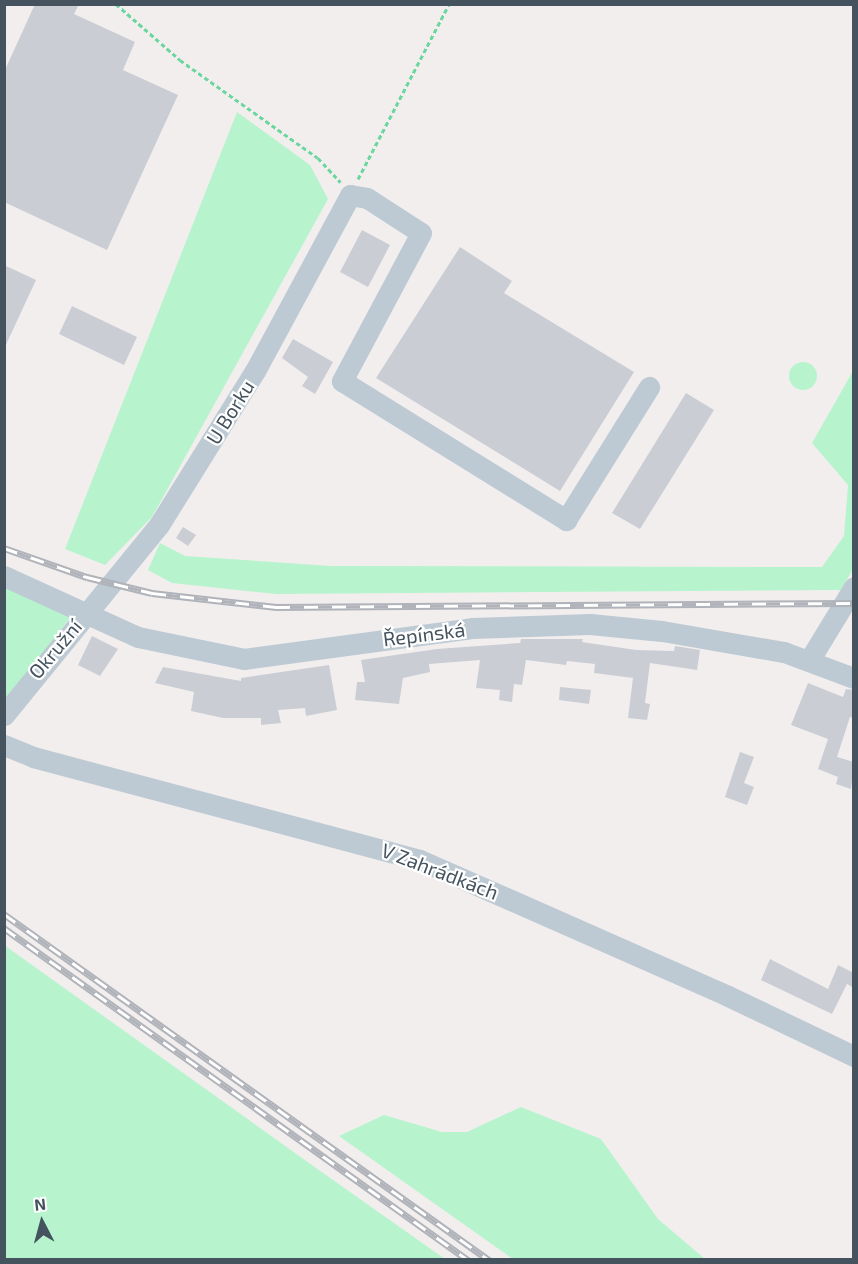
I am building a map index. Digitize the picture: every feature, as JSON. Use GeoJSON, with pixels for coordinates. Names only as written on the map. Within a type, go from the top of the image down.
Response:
{"type":"FeatureCollection","features":[{"type":"Feature","properties":{"kind":"street"},"geometry":{"type":"LineString","coordinates":[[350,195],[367,198],[421,233],[342,381],[566,520],[649,387]]}},
{"type":"Feature","properties":{"kind":"street","name":"U Borku"},"geometry":{"type":"LineString","coordinates":[[85,613],[114,585],[159,525],[255,371],[350,195]]}},
{"type":"Feature","properties":{"kind":"street","name":"Řepínská"},"geometry":{"type":"LineString","coordinates":[[4,576],[138,637],[244,659],[472,628],[581,624],[662,631],[810,659],[854,678]]}},
{"type":"Feature","properties":{"kind":"street"},"geometry":{"type":"LineString","coordinates":[[810,659],[854,587]]}},
{"type":"Feature","properties":{"kind":"street","name":"Okružní"},"geometry":{"type":"LineString","coordinates":[[4,715],[85,613]]}},
{"type":"Feature","properties":{"kind":"street","name":"V Zahrádkách"},"geometry":{"type":"LineString","coordinates":[[4,745],[33,757],[420,860],[728,996],[854,1056]]}},
{"type":"Feature","properties":{"kind":"path"},"geometry":{"type":"LineString","coordinates":[[116,4],[180,60],[318,158],[350,195],[449,4]]}},
{"type":"Feature","properties":{"kind":"green space"},"geometry":{"type":"Polygon","coordinates":[[[237,112],[310,165],[328,199],[152,517],[105,565],[65,549],[237,112]]]}},
{"type":"Feature","properties":{"kind":"green space"},"geometry":{"type":"Polygon","coordinates":[[[803,362],[813,366],[817,376],[813,386],[803,390],[793,386],[789,376],[793,366],[803,362]]]}},
{"type":"Feature","properties":{"kind":"green space"},"geometry":{"type":"Polygon","coordinates":[[[853,371],[853,569],[841,590],[276,594],[172,583],[148,570],[160,543],[185,556],[331,566],[822,567],[844,536],[848,485],[812,443],[853,371]]]}},
{"type":"Feature","properties":{"kind":"green space"},"geometry":{"type":"Polygon","coordinates":[[[5,585],[71,616],[5,704],[5,585]]]}},
{"type":"Feature","properties":{"kind":"green space"},"geometry":{"type":"Polygon","coordinates":[[[4,945],[316,1168],[445,1259],[5,1259],[4,945]]]}},
{"type":"Feature","properties":{"kind":"green space"},"geometry":{"type":"Polygon","coordinates":[[[521,1107],[601,1139],[658,1219],[705,1259],[513,1259],[339,1136],[384,1115],[442,1132],[467,1132],[521,1107]]]}},
{"type":"Feature","properties":{"kind":"building"},"geometry":{"type":"Polygon","coordinates":[[[35,4],[79,4],[74,14],[135,42],[123,70],[178,95],[107,250],[4,202],[4,72],[35,4]]]}},
{"type":"Feature","properties":{"kind":"building"},"geometry":{"type":"Polygon","coordinates":[[[362,230],[390,245],[368,287],[340,272],[362,230]]]}},
{"type":"Feature","properties":{"kind":"building"},"geometry":{"type":"Polygon","coordinates":[[[460,247],[512,281],[504,293],[634,372],[560,491],[376,378],[460,247]]]}},
{"type":"Feature","properties":{"kind":"building"},"geometry":{"type":"Polygon","coordinates":[[[4,265],[36,280],[4,349],[4,265]]]}},
{"type":"Feature","properties":{"kind":"building"},"geometry":{"type":"Polygon","coordinates":[[[72,306],[137,337],[124,365],[59,334],[72,306]]]}},
{"type":"Feature","properties":{"kind":"building"},"geometry":{"type":"Polygon","coordinates":[[[293,339],[333,362],[315,394],[302,386],[308,377],[282,358],[293,339]]]}},
{"type":"Feature","properties":{"kind":"building"},"geometry":{"type":"Polygon","coordinates":[[[686,393],[714,410],[640,529],[612,513],[686,393]]]}},
{"type":"Feature","properties":{"kind":"building"},"geometry":{"type":"Polygon","coordinates":[[[183,527],[196,535],[188,546],[176,538],[183,527]]]}},
{"type":"Feature","properties":{"kind":"building"},"geometry":{"type":"Polygon","coordinates":[[[92,636],[118,649],[100,676],[78,665],[92,636]]]}},
{"type":"Feature","properties":{"kind":"building"},"geometry":{"type":"Polygon","coordinates":[[[521,639],[583,639],[582,642],[636,650],[674,651],[675,646],[700,650],[697,670],[650,663],[645,703],[650,704],[647,720],[628,718],[633,678],[594,673],[595,664],[567,661],[566,665],[526,660],[522,685],[514,684],[512,702],[499,700],[500,690],[476,688],[480,660],[429,664],[430,672],[403,678],[399,704],[355,700],[357,682],[365,682],[361,660],[437,649],[520,643],[521,639]]]}},
{"type":"Feature","properties":{"kind":"building"},"geometry":{"type":"Polygon","coordinates":[[[329,665],[337,710],[306,716],[305,708],[278,710],[281,723],[261,725],[261,718],[223,718],[191,711],[194,692],[155,683],[163,667],[241,681],[241,678],[329,665]]]}},
{"type":"Feature","properties":{"kind":"building"},"geometry":{"type":"Polygon","coordinates":[[[808,683],[843,697],[846,689],[854,690],[854,718],[850,717],[837,757],[854,762],[851,789],[836,784],[838,777],[818,769],[828,739],[791,725],[808,683]]]}},
{"type":"Feature","properties":{"kind":"building"},"geometry":{"type":"Polygon","coordinates":[[[560,687],[591,690],[589,704],[559,700],[560,687]]]}},
{"type":"Feature","properties":{"kind":"building"},"geometry":{"type":"Polygon","coordinates":[[[740,752],[754,757],[744,783],[754,787],[747,805],[725,797],[740,752]]]}},
{"type":"Feature","properties":{"kind":"building"},"geometry":{"type":"Polygon","coordinates":[[[770,959],[828,989],[838,965],[854,973],[854,988],[847,984],[832,1014],[761,980],[770,959]]]}},
{"type":"Feature","properties":{"kind":"railway"},"geometry":{"type":"LineString","coordinates":[[4,548],[87,577],[152,593],[276,607],[854,603]]}},
{"type":"Feature","properties":{"kind":"railway"},"geometry":{"type":"LineString","coordinates":[[4,914],[489,1260]]}},
{"type":"Feature","properties":{"kind":"railway"},"geometry":{"type":"LineString","coordinates":[[4,928],[468,1260]]}}]}
